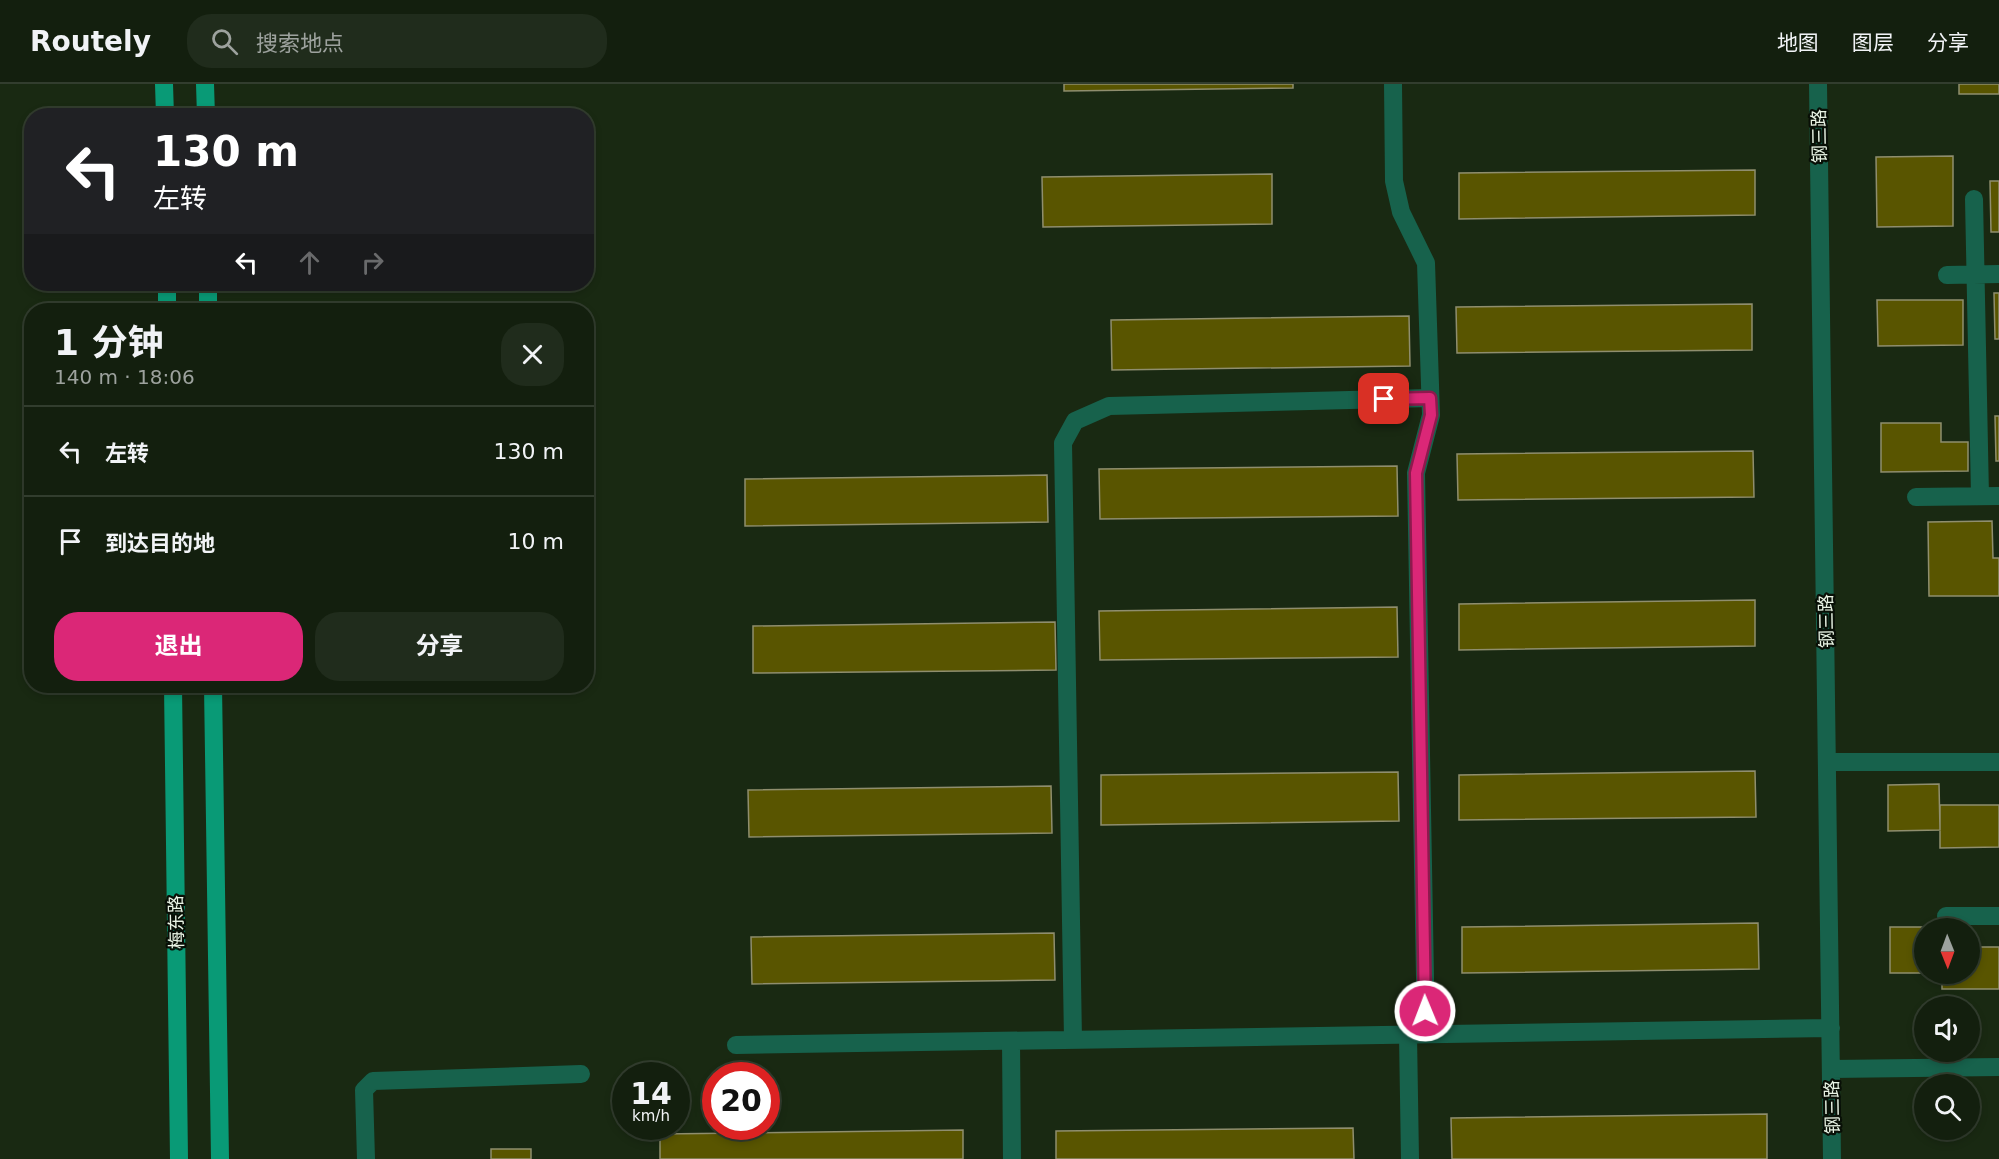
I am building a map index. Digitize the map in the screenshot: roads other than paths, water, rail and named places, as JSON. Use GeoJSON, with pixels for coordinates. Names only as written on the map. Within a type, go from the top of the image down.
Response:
{"type":"FeatureCollection","features":[{"type":"Feature","properties":{"kind":"main road"},"geometry":{"type":"LineString","coordinates":[[164,84],[165,108]]}},
{"type":"Feature","properties":{"kind":"main road"},"geometry":{"type":"LineString","coordinates":[[205,84],[206,108]]}},
{"type":"Feature","properties":{"kind":"main road","name":"梅东路"},"geometry":{"type":"LineString","coordinates":[[173,693],[179,1159]]}},
{"type":"Feature","properties":{"kind":"main road"},"geometry":{"type":"LineString","coordinates":[[213,693],[220,1159]]}},
{"type":"Feature","properties":{"kind":"street"},"geometry":{"type":"LineString","coordinates":[[1393,84],[1394,181],[1401,212],[1426,263],[1431,415],[1416,473],[1417,1035],[1410,1159]]}},
{"type":"Feature","properties":{"kind":"street","name":"钢三路"},"geometry":{"type":"LineString","coordinates":[[1818,84],[1832,1159]]}},
{"type":"Feature","properties":{"kind":"street"},"geometry":{"type":"LineString","coordinates":[[1974,199],[1980,496]]}},
{"type":"Feature","properties":{"kind":"street"},"geometry":{"type":"LineString","coordinates":[[1947,275],[1999,274]]}},
{"type":"Feature","properties":{"kind":"street"},"geometry":{"type":"LineString","coordinates":[[1073,1040],[1063,443],[1075,421],[1109,406],[1430,398]]}},
{"type":"Feature","properties":{"kind":"street"},"geometry":{"type":"LineString","coordinates":[[1916,497],[1999,496]]}},
{"type":"Feature","properties":{"kind":"street"},"geometry":{"type":"LineString","coordinates":[[1828,762],[1999,762]]}},
{"type":"Feature","properties":{"kind":"street"},"geometry":{"type":"LineString","coordinates":[[1946,916],[1999,916]]}},
{"type":"Feature","properties":{"kind":"street"},"geometry":{"type":"LineString","coordinates":[[736,1045],[1831,1028]]}},
{"type":"Feature","properties":{"kind":"street"},"geometry":{"type":"LineString","coordinates":[[1011,1041],[1012,1159]]}},
{"type":"Feature","properties":{"kind":"street"},"geometry":{"type":"LineString","coordinates":[[1831,1070],[1999,1067]]}},
{"type":"Feature","properties":{"kind":"street"},"geometry":{"type":"LineString","coordinates":[[366,1159],[364,1090],[373,1080],[581,1074]]}}]}
